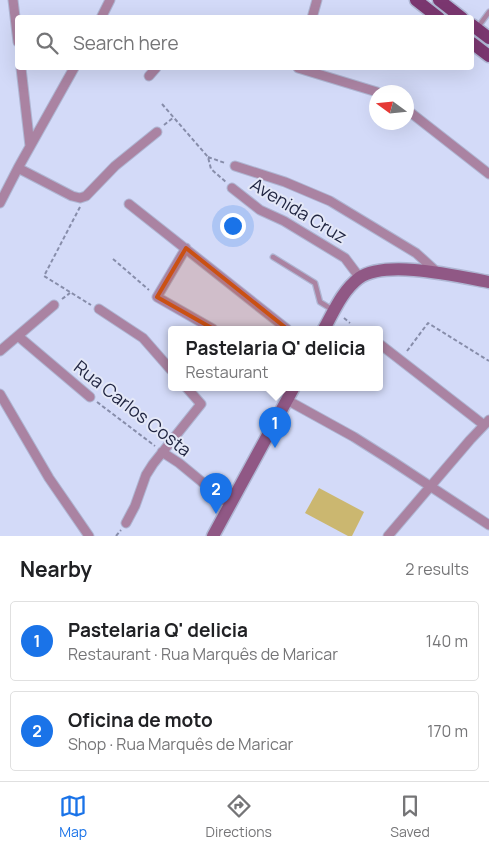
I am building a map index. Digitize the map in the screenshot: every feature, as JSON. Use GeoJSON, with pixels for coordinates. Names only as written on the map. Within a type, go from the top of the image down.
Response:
{"type":"FeatureCollection","features":[{"type":"Feature","properties":{"kind":"main road"},"geometry":{"type":"LineString","coordinates":[[416,0],[435,15]]}},
{"type":"Feature","properties":{"kind":"main road"},"geometry":{"type":"LineString","coordinates":[[440,0],[458,15]]}},
{"type":"Feature","properties":{"kind":"main road"},"geometry":{"type":"LineString","coordinates":[[474,27],[489,38]]}},
{"type":"Feature","properties":{"kind":"main road"},"geometry":{"type":"LineString","coordinates":[[474,45],[489,56]]}},
{"type":"Feature","properties":{"kind":"main road"},"geometry":{"type":"LineString","coordinates":[[326,326],[350,286],[360,278],[381,270],[437,272],[489,282]]}},
{"type":"Feature","properties":{"kind":"main road"},"geometry":{"type":"LineString","coordinates":[[213,536],[288,392]]}},
{"type":"Feature","properties":{"kind":"street"},"geometry":{"type":"LineString","coordinates":[[13,0],[15,17]]}},
{"type":"Feature","properties":{"kind":"street"},"geometry":{"type":"LineString","coordinates":[[102,15],[110,0]]}},
{"type":"Feature","properties":{"kind":"street"},"geometry":{"type":"LineString","coordinates":[[313,15],[316,0]]}},
{"type":"Feature","properties":{"kind":"street"},"geometry":{"type":"LineString","coordinates":[[20,70],[30,146]]}},
{"type":"Feature","properties":{"kind":"street"},"geometry":{"type":"LineString","coordinates":[[0,203],[73,70]]}},
{"type":"Feature","properties":{"kind":"street"},"geometry":{"type":"LineString","coordinates":[[149,76],[154,70]]}},
{"type":"Feature","properties":{"kind":"street"},"geometry":{"type":"LineString","coordinates":[[306,70],[369,90]]}},
{"type":"Feature","properties":{"kind":"street"},"geometry":{"type":"LineString","coordinates":[[414,115],[489,174]]}},
{"type":"Feature","properties":{"kind":"street"},"geometry":{"type":"LineString","coordinates":[[18,168],[72,196],[80,198],[86,196],[115,166],[157,132]]}},
{"type":"Feature","properties":{"kind":"street"},"geometry":{"type":"LineString","coordinates":[[235,166],[285,182],[330,201],[416,253],[437,272]]}},
{"type":"Feature","properties":{"kind":"street","name":"Avenida Cruz"},"geometry":{"type":"LineString","coordinates":[[232,188],[260,210],[284,221],[345,258],[360,278]]}},
{"type":"Feature","properties":{"kind":"street"},"geometry":{"type":"LineString","coordinates":[[129,204],[283,326]]}},
{"type":"Feature","properties":{"kind":"street"},"geometry":{"type":"LineString","coordinates":[[186,248],[158,297],[209,326]]}},
{"type":"Feature","properties":{"kind":"street"},"geometry":{"type":"LineString","coordinates":[[0,351],[54,305]]}},
{"type":"Feature","properties":{"kind":"street"},"geometry":{"type":"LineString","coordinates":[[99,309],[143,338],[168,367]]}},
{"type":"Feature","properties":{"kind":"street","name":"Rua Carlos Costa"},"geometry":{"type":"LineString","coordinates":[[18,336],[90,397]]}},
{"type":"Feature","properties":{"kind":"street"},"geometry":{"type":"LineString","coordinates":[[383,347],[487,422],[388,536]]}},
{"type":"Feature","properties":{"kind":"street"},"geometry":{"type":"LineString","coordinates":[[126,523],[135,506],[146,475],[201,404],[190,391]]}},
{"type":"Feature","properties":{"kind":"street"},"geometry":{"type":"LineString","coordinates":[[288,392],[489,525]]}},
{"type":"Feature","properties":{"kind":"street"},"geometry":{"type":"LineString","coordinates":[[0,394],[49,478],[90,536]]}},
{"type":"Feature","properties":{"kind":"street","name":"Rua Carlos Costa"},"geometry":{"type":"LineString","coordinates":[[162,452],[179,463],[230,505]]}},
{"type":"Feature","properties":{"kind":"lane"},"geometry":{"type":"LineString","coordinates":[[474,27],[489,12]]}},
{"type":"Feature","properties":{"kind":"lane"},"geometry":{"type":"LineString","coordinates":[[273,257],[315,283],[320,302],[334,311]]}},
{"type":"Feature","properties":{"kind":"path","name":"Avenida Cruz"},"geometry":{"type":"LineString","coordinates":[[162,104],[208,157],[211,169],[232,188]]}},
{"type":"Feature","properties":{"kind":"path"},"geometry":{"type":"LineString","coordinates":[[157,132],[174,117]]}},
{"type":"Feature","properties":{"kind":"path"},"geometry":{"type":"LineString","coordinates":[[208,157],[235,166]]}},
{"type":"Feature","properties":{"kind":"path"},"geometry":{"type":"LineString","coordinates":[[86,196],[44,276],[99,309]]}},
{"type":"Feature","properties":{"kind":"path"},"geometry":{"type":"LineString","coordinates":[[113,259],[158,297]]}},
{"type":"Feature","properties":{"kind":"path"},"geometry":{"type":"LineString","coordinates":[[400,360],[428,323],[489,361]]}},
{"type":"Feature","properties":{"kind":"path","name":"Rua Carlos Costa"},"geometry":{"type":"LineString","coordinates":[[90,397],[162,452]]}},
{"type":"Feature","properties":{"kind":"highlighted area"},"geometry":{"type":"Polygon","coordinates":[[[186,248],[291,332],[268,373],[217,331],[157,297],[186,248]]]}},
{"type":"Feature","properties":{"kind":"shaded area"},"geometry":{"type":"Polygon","coordinates":[[[319,488],[364,512],[352,536],[348,536],[305,513],[319,488]]]}},
{"type":"Feature","properties":{"kind":"place","name":"Pastelaria Q' delicia"},"geometry":{"type":"Point","coordinates":[275,448]}},
{"type":"Feature","properties":{"kind":"place","name":"Oficina de moto"},"geometry":{"type":"Point","coordinates":[216,514]}}]}
